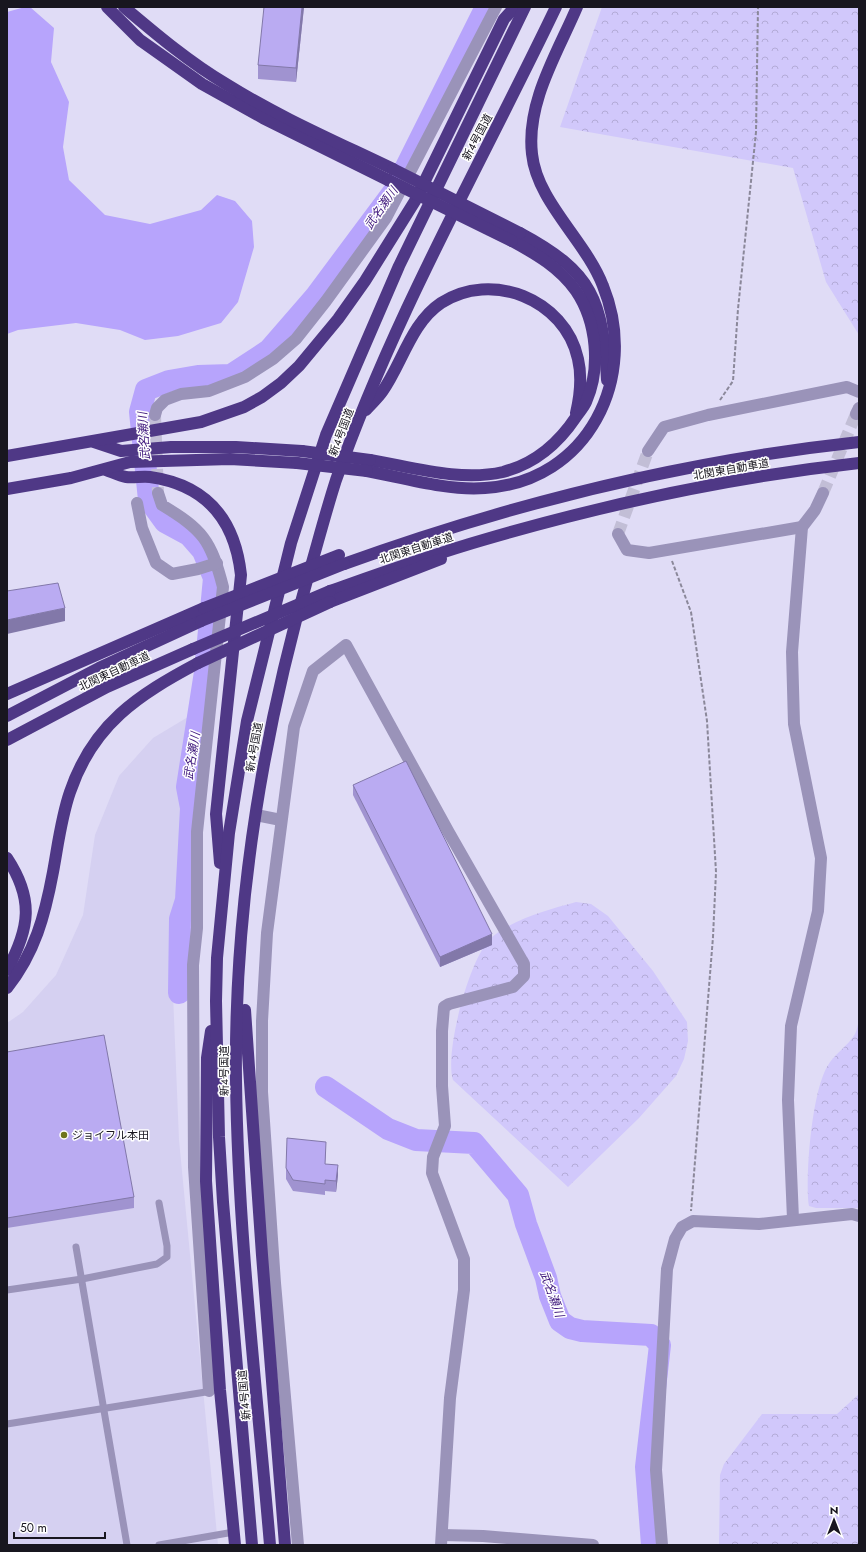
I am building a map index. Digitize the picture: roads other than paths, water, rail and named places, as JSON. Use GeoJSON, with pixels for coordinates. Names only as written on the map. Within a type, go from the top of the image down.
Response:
{"type":"FeatureCollection","features":[{"type":"Feature","properties":{"kind":"highway"},"geometry":{"type":"LineString","coordinates":[[107,7],[140,40],[202,84],[263,118],[391,175]]}},
{"type":"Feature","properties":{"kind":"highway"},"geometry":{"type":"LineString","coordinates":[[124,7],[168,42],[225,83],[391,175],[516,237],[557,255],[580,277],[590,291],[598,307],[603,326],[608,396]]}},
{"type":"Feature","properties":{"kind":"highway"},"geometry":{"type":"LineString","coordinates":[[7,456],[174,428],[223,415],[262,396],[299,366],[316,347],[365,281],[416,200],[504,19],[515,7]]}},
{"type":"Feature","properties":{"kind":"highway","name":"新4号国道"},"geometry":{"type":"LineString","coordinates":[[252,1545],[223,1202],[219,1136],[216,1001],[223,892],[229,833],[247,721],[290,550],[308,488],[326,435],[399,266],[525,7]]}},
{"type":"Feature","properties":{"kind":"highway","name":"新4号国道"},"geometry":{"type":"LineString","coordinates":[[270,1545],[239,1165],[236,1077],[241,941],[245,885],[272,718],[289,643],[335,483],[360,417],[390,346],[427,266],[471,175],[519,85],[556,7]]}},
{"type":"Feature","properties":{"kind":"highway"},"geometry":{"type":"LineString","coordinates":[[93,442],[121,451],[171,447],[236,447],[302,451],[461,488],[484,488],[515,484],[547,469],[572,450],[594,424],[608,396],[616,355],[615,331],[610,304],[603,285],[587,253],[549,199],[535,168],[532,154],[533,119],[538,101],[546,77],[577,7]]}},
{"type":"Feature","properties":{"kind":"highway"},"geometry":{"type":"LineString","coordinates":[[7,489],[71,478],[106,470],[130,462],[177,459],[230,459],[298,462],[369,466],[464,475],[501,472],[535,459],[548,450],[560,438],[586,403],[594,371],[594,350],[590,323],[577,292],[566,278],[516,237]]}},
{"type":"Feature","properties":{"kind":"highway"},"geometry":{"type":"LineString","coordinates":[[360,417],[382,392],[418,328],[430,312],[441,303],[456,296],[471,291],[487,289],[504,290],[535,300],[558,319],[578,358],[581,373],[578,402],[574,420]]}},
{"type":"Feature","properties":{"kind":"highway","name":"北関東自動車道"},"geometry":{"type":"LineString","coordinates":[[7,716],[99,668],[201,621],[342,560],[365,556],[481,519],[608,486],[716,464],[859,442]]}},
{"type":"Feature","properties":{"kind":"highway","name":"北関東自動車道"},"geometry":{"type":"LineString","coordinates":[[7,740],[107,687],[193,649],[330,596],[424,567],[482,540],[604,508],[689,490],[747,479],[859,463]]}},
{"type":"Feature","properties":{"kind":"highway"},"geometry":{"type":"LineString","coordinates":[[106,470],[126,477],[149,477],[170,481],[189,488],[202,496],[215,508],[228,526],[236,545],[241,575],[216,814],[223,892]]}},
{"type":"Feature","properties":{"kind":"highway"},"geometry":{"type":"LineString","coordinates":[[7,694],[204,608],[342,560]]}},
{"type":"Feature","properties":{"kind":"highway"},"geometry":{"type":"LineString","coordinates":[[7,988],[28,959],[38,936],[45,913],[64,814],[70,792],[88,752],[113,721],[140,696],[162,682],[330,596]]}},
{"type":"Feature","properties":{"kind":"highway"},"geometry":{"type":"LineString","coordinates":[[7,858],[19,876],[25,894],[25,911],[24,934],[7,970]]}},
{"type":"Feature","properties":{"kind":"highway"},"geometry":{"type":"LineString","coordinates":[[241,941],[261,1247],[285,1545]]}},
{"type":"Feature","properties":{"kind":"highway"},"geometry":{"type":"LineString","coordinates":[[216,1001],[207,1058],[206,1181],[214,1391],[235,1545]]}},
{"type":"Feature","properties":{"kind":"street"},"geometry":{"type":"LineString","coordinates":[[155,415],[157,408],[171,398],[181,394],[209,391],[245,377],[273,360],[296,339],[331,296],[386,218],[496,7]]}},
{"type":"Feature","properties":{"kind":"street"},"geometry":{"type":"LineString","coordinates":[[648,451],[664,426],[708,415],[847,388],[859,392]]}},
{"type":"Feature","properties":{"kind":"street"},"geometry":{"type":"LineString","coordinates":[[158,493],[162,505],[178,515],[204,536],[217,563],[223,587],[197,832],[197,928],[193,965],[194,1168],[214,1391]]}},
{"type":"Feature","properties":{"kind":"street"},"geometry":{"type":"LineString","coordinates":[[793,1219],[788,1100],[791,1026],[818,910],[821,858],[794,724],[792,652],[802,527],[815,510],[823,493]]}},
{"type":"Feature","properties":{"kind":"street"},"geometry":{"type":"LineString","coordinates":[[137,503],[142,528],[156,563],[172,574],[198,569],[217,563]]}},
{"type":"Feature","properties":{"kind":"street"},"geometry":{"type":"LineString","coordinates":[[618,534],[627,550],[649,554],[802,527]]}},
{"type":"Feature","properties":{"kind":"street"},"geometry":{"type":"LineString","coordinates":[[298,1545],[275,1283],[262,1092],[262,1021],[267,933],[294,727],[313,671],[346,645],[448,831],[524,964],[524,976],[513,987],[449,1004],[444,1007],[442,1031],[442,1086],[445,1126],[433,1157],[432,1173],[464,1259],[464,1290],[450,1398],[442,1540],[483,1536],[593,1545]]}},
{"type":"Feature","properties":{"kind":"street"},"geometry":{"type":"LineString","coordinates":[[256,815],[281,820]]}},
{"type":"Feature","properties":{"kind":"street"},"geometry":{"type":"LineString","coordinates":[[662,1545],[656,1470],[667,1268],[675,1239],[682,1227],[690,1222],[760,1224],[793,1219],[852,1214],[859,1216]]}},
{"type":"Feature","properties":{"kind":"lane"},"geometry":{"type":"LineString","coordinates":[[7,1290],[82,1279],[157,1264],[167,1257],[167,1246],[159,1203]]}},
{"type":"Feature","properties":{"kind":"lane"},"geometry":{"type":"LineString","coordinates":[[76,1247],[127,1545]]}},
{"type":"Feature","properties":{"kind":"lane"},"geometry":{"type":"LineString","coordinates":[[7,1424],[214,1391]]}},
{"type":"Feature","properties":{"kind":"lane"},"geometry":{"type":"LineString","coordinates":[[159,1545],[234,1532]]}},
{"type":"Feature","properties":{"kind":"waterway","name":"武名瀬川"},"geometry":{"type":"LineString","coordinates":[[179,993],[180,919],[186,900],[191,808],[187,787],[205,672],[214,578],[203,551],[189,535],[165,522],[149,500],[140,412],[146,390],[169,381],[198,376],[231,375],[269,350],[315,297],[394,191],[486,7]]}},
{"type":"Feature","properties":{"kind":"waterway","name":"武名瀬川"},"geometry":{"type":"LineString","coordinates":[[326,1087],[388,1129],[416,1140],[474,1143],[518,1195],[526,1224],[560,1321],[570,1328],[582,1331],[651,1335],[660,1345],[646,1467],[652,1545]]}},
{"type":"Feature","properties":{"kind":"tunnel"},"geometry":{"type":"LineString","coordinates":[[823,493],[856,414]]}},
{"type":"Feature","properties":{"kind":"tunnel"},"geometry":{"type":"LineString","coordinates":[[155,415],[158,493]]}},
{"type":"Feature","properties":{"kind":"tunnel"},"geometry":{"type":"LineString","coordinates":[[618,534],[648,451]]}},
{"type":"Feature","properties":{"kind":"place","name":"ジョイフル本田"},"geometry":{"type":"Point","coordinates":[64,1135]}}]}
